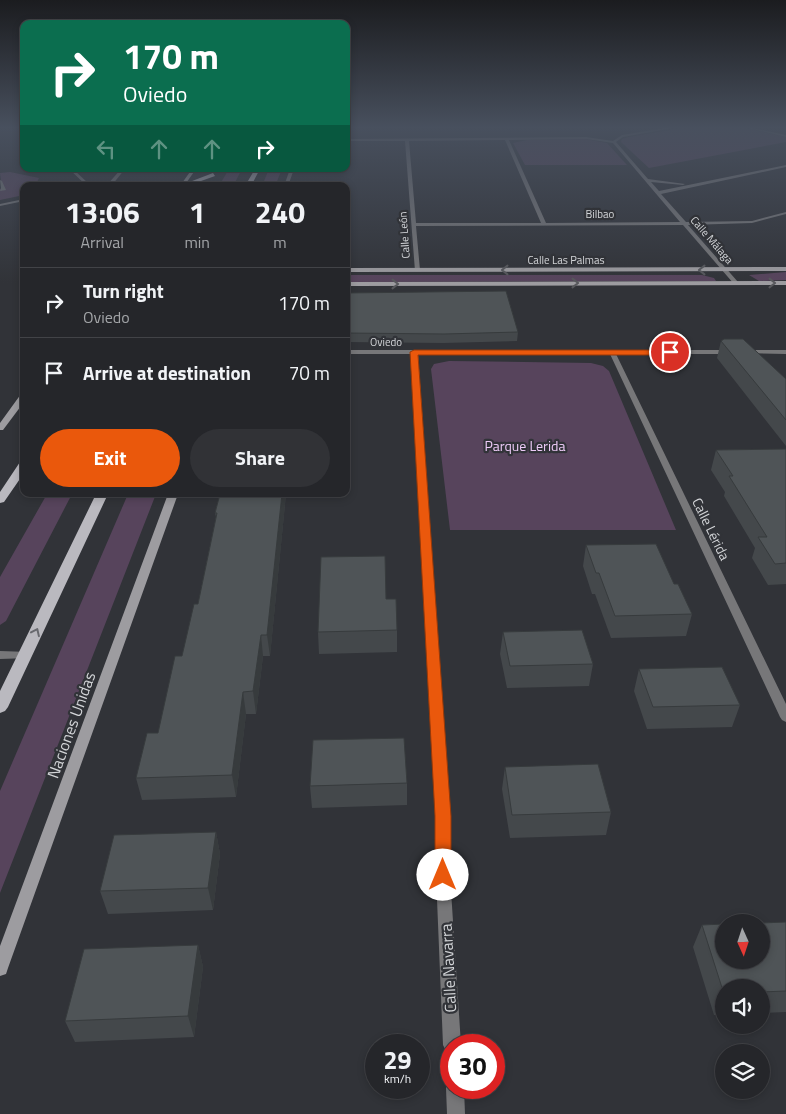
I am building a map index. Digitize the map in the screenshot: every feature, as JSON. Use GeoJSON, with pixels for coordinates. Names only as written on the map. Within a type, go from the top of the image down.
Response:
{"type":"FeatureCollection","features":[{"type":"Feature","properties":{"kind":"main road"},"geometry":{"type":"LineString","coordinates":[[0,500],[20,470]]}},
{"type":"Feature","properties":{"kind":"main road"},"geometry":{"type":"LineString","coordinates":[[0,707],[101,497]]}},
{"type":"Feature","properties":{"kind":"street","name":"Calle León"},"geometry":{"type":"LineString","coordinates":[[410,179],[417,270]]}},
{"type":"Feature","properties":{"kind":"street"},"geometry":{"type":"LineString","coordinates":[[524,179],[544,224]]}},
{"type":"Feature","properties":{"kind":"street"},"geometry":{"type":"LineString","coordinates":[[657,193],[722,179]]}},
{"type":"Feature","properties":{"kind":"street"},"geometry":{"type":"LineString","coordinates":[[646,180],[692,185]]}},
{"type":"Feature","properties":{"kind":"street","name":"Calle Málaga"},"geometry":{"type":"LineString","coordinates":[[646,180],[736,283]]}},
{"type":"Feature","properties":{"kind":"street"},"geometry":{"type":"LineString","coordinates":[[0,181],[4,188],[0,190]]}},
{"type":"Feature","properties":{"kind":"street"},"geometry":{"type":"LineString","coordinates":[[0,206],[20,201]]}},
{"type":"Feature","properties":{"kind":"street","name":"Bilbao"},"geometry":{"type":"LineString","coordinates":[[414,225],[752,222],[786,213]]}},
{"type":"Feature","properties":{"kind":"street","name":"Calle Las Palmas"},"geometry":{"type":"LineString","coordinates":[[350,270],[786,269]]}},
{"type":"Feature","properties":{"kind":"street","name":"Calle Las Palmas"},"geometry":{"type":"LineString","coordinates":[[350,284],[786,283]]}},
{"type":"Feature","properties":{"kind":"street","name":"Oviedo"},"geometry":{"type":"LineString","coordinates":[[350,352],[786,352]]}},
{"type":"Feature","properties":{"kind":"street","name":"Calle Navarra"},"geometry":{"type":"LineString","coordinates":[[414,352],[443,816],[443,875],[451,1034]]}},
{"type":"Feature","properties":{"kind":"street","name":"Calle Lérida"},"geometry":{"type":"LineString","coordinates":[[612,352],[786,717]]}},
{"type":"Feature","properties":{"kind":"street"},"geometry":{"type":"LineString","coordinates":[[0,428],[20,401]]}},
{"type":"Feature","properties":{"kind":"street","name":"Naciones Unidas"},"geometry":{"type":"LineString","coordinates":[[0,968],[172,497]]}},
{"type":"Feature","properties":{"kind":"street"},"geometry":{"type":"LineString","coordinates":[[0,655],[25,655]]}},
{"type":"Feature","properties":{"kind":"street"},"geometry":{"type":"LineString","coordinates":[[455,1099],[456,1114]]}},
{"type":"Feature","properties":{"kind":"green space"},"geometry":{"type":"Polygon","coordinates":[[[1,179],[39,179],[37,182],[20,182],[20,196],[0,200],[0,189],[2,188],[1,179]]]}},
{"type":"Feature","properties":{"kind":"green space"},"geometry":{"type":"Polygon","coordinates":[[[223,179],[237,179],[235,182],[221,182],[223,179]]]}},
{"type":"Feature","properties":{"kind":"green space"},"geometry":{"type":"Polygon","coordinates":[[[265,179],[278,179],[277,182],[264,182],[265,179]]]}},
{"type":"Feature","properties":{"kind":"green space"},"geometry":{"type":"Polygon","coordinates":[[[786,272],[786,280],[759,281],[749,275],[786,272]]]}},
{"type":"Feature","properties":{"kind":"green space"},"geometry":{"type":"Polygon","coordinates":[[[350,275],[702,275],[714,278],[716,281],[350,282],[350,275]]]}},
{"type":"Feature","properties":{"kind":"green space","name":"Parque Lerida"},"geometry":{"type":"Polygon","coordinates":[[[449,361],[591,363],[603,366],[609,371],[676,530],[450,530],[431,369],[434,364],[449,361]]]}},
{"type":"Feature","properties":{"kind":"green space"},"geometry":{"type":"Polygon","coordinates":[[[45,497],[70,497],[6,621],[0,625],[0,577],[45,497]]]}},
{"type":"Feature","properties":{"kind":"green space"},"geometry":{"type":"Polygon","coordinates":[[[127,497],[155,497],[0,893],[0,791],[127,497]]]}},
{"type":"Feature","properties":{"kind":"building"},"geometry":{"type":"Polygon","coordinates":[[[506,291],[518,332],[444,334],[350,333],[350,293],[506,291]]]}},
{"type":"Feature","properties":{"kind":"building"},"geometry":{"type":"Polygon","coordinates":[[[724,339],[743,339],[786,379],[786,420],[721,341],[724,339]]]}},
{"type":"Feature","properties":{"kind":"building"},"geometry":{"type":"Polygon","coordinates":[[[786,449],[786,563],[775,564],[758,537],[767,537],[729,476],[733,476],[716,450],[786,449]]]}},
{"type":"Feature","properties":{"kind":"building"},"geometry":{"type":"Polygon","coordinates":[[[219,497],[282,497],[267,635],[261,635],[253,691],[243,692],[232,775],[136,778],[147,733],[158,733],[175,656],[182,656],[194,604],[198,604],[217,513],[215,513],[219,497]]]}},
{"type":"Feature","properties":{"kind":"building"},"geometry":{"type":"Polygon","coordinates":[[[656,544],[674,584],[678,584],[692,614],[615,616],[586,545],[656,544]]]}},
{"type":"Feature","properties":{"kind":"building"},"geometry":{"type":"Polygon","coordinates":[[[385,556],[386,599],[396,599],[397,630],[318,632],[321,557],[385,556]]]}},
{"type":"Feature","properties":{"kind":"building"},"geometry":{"type":"Polygon","coordinates":[[[582,630],[593,664],[510,666],[503,632],[582,630]]]}},
{"type":"Feature","properties":{"kind":"building"},"geometry":{"type":"Polygon","coordinates":[[[722,667],[740,705],[653,707],[639,669],[722,667]]]}},
{"type":"Feature","properties":{"kind":"building"},"geometry":{"type":"Polygon","coordinates":[[[404,738],[407,783],[310,786],[313,740],[404,738]]]}},
{"type":"Feature","properties":{"kind":"building"},"geometry":{"type":"Polygon","coordinates":[[[598,764],[611,812],[512,815],[505,767],[598,764]]]}},
{"type":"Feature","properties":{"kind":"building"},"geometry":{"type":"Polygon","coordinates":[[[216,832],[208,888],[100,891],[114,835],[216,832]]]}},
{"type":"Feature","properties":{"kind":"building"},"geometry":{"type":"Polygon","coordinates":[[[786,922],[786,991],[770,992],[770,979],[719,979],[716,969],[770,969],[770,923],[786,922]]]}},
{"type":"Feature","properties":{"kind":"building"},"geometry":{"type":"Polygon","coordinates":[[[715,924],[715,966],[702,925],[715,924]]]}},
{"type":"Feature","properties":{"kind":"building"},"geometry":{"type":"Polygon","coordinates":[[[198,945],[188,1016],[65,1021],[84,949],[198,945]]]}},
{"type":"Feature","properties":{"kind":"route"},"geometry":{"type":"LineString","coordinates":[[443,875],[443,816],[414,352],[670,352]]}}]}
